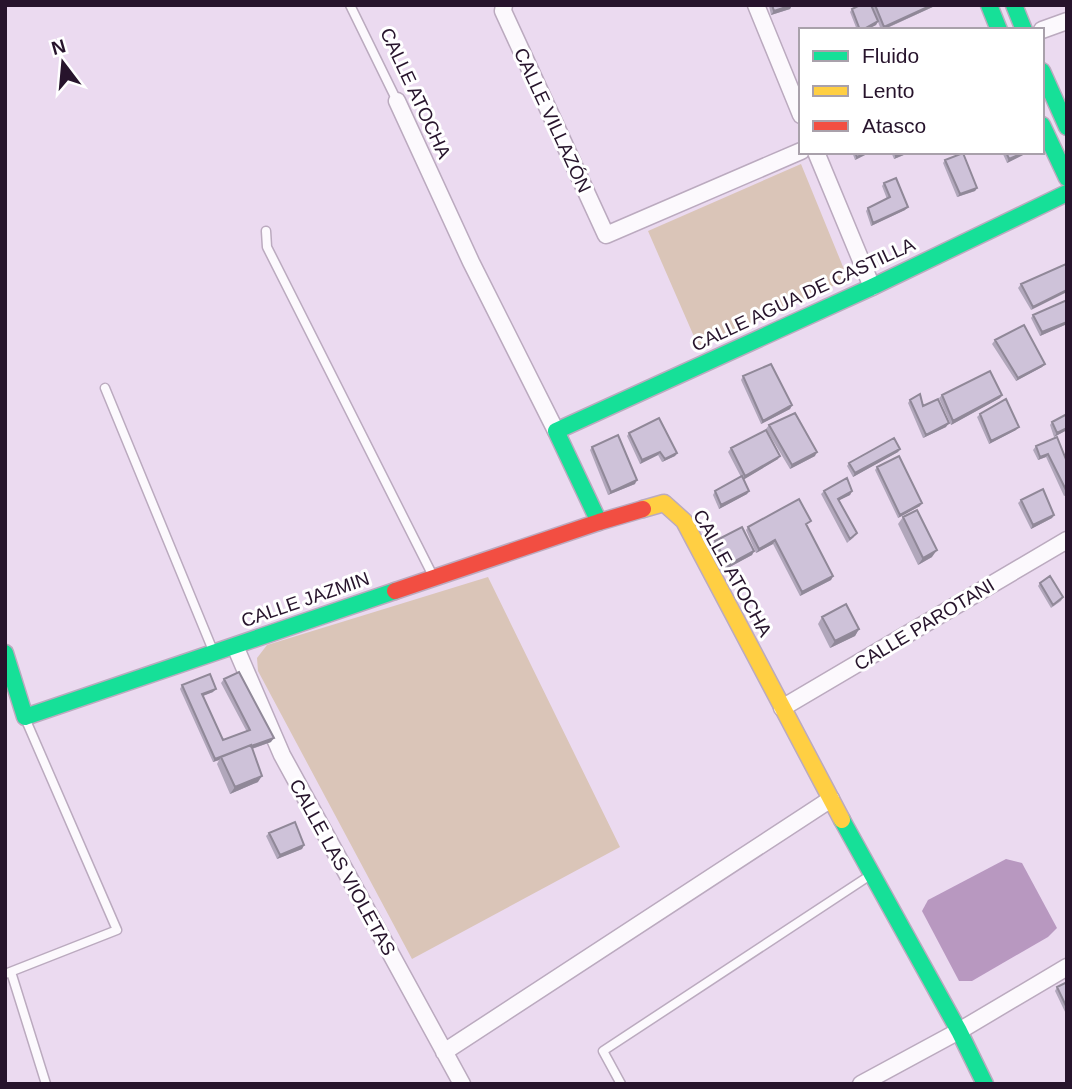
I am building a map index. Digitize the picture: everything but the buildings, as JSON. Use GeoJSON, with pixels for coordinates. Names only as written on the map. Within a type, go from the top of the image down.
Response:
{"type":"FeatureCollection","features":[{"type":"Feature","properties":{"kind":"street","name":"CALLE VILLAZÓN"},"geometry":{"type":"LineString","coordinates":[[504,5],[503,11],[606,235],[799,152]]}},
{"type":"Feature","properties":{"kind":"street"},"geometry":{"type":"LineString","coordinates":[[756,5],[799,110]]}},
{"type":"Feature","properties":{"kind":"street"},"geometry":{"type":"LineString","coordinates":[[989,5],[998,28]]}},
{"type":"Feature","properties":{"kind":"street"},"geometry":{"type":"LineString","coordinates":[[1014,5],[1023,28]]}},
{"type":"Feature","properties":{"kind":"street"},"geometry":{"type":"LineString","coordinates":[[1044,29],[1067,21]]}},
{"type":"Feature","properties":{"kind":"street"},"geometry":{"type":"LineString","coordinates":[[1044,75],[1067,127]]}},
{"type":"Feature","properties":{"kind":"street","name":"CALLE ATOCHA"},"geometry":{"type":"LineString","coordinates":[[397,101],[471,262],[599,522],[664,503],[684,521],[985,1084]]}},
{"type":"Feature","properties":{"kind":"street"},"geometry":{"type":"LineString","coordinates":[[1044,129],[1067,178]]}},
{"type":"Feature","properties":{"kind":"street"},"geometry":{"type":"LineString","coordinates":[[817,154],[872,287]]}},
{"type":"Feature","properties":{"kind":"street","name":"CALLE AGUA DE CASTILLA"},"geometry":{"type":"LineString","coordinates":[[556,431],[872,287],[1067,193]]}},
{"type":"Feature","properties":{"kind":"street","name":"CALLE JAZMIN"},"geometry":{"type":"LineString","coordinates":[[25,717],[599,522]]}},
{"type":"Feature","properties":{"kind":"street","name":"CALLE PAROTANI"},"geometry":{"type":"LineString","coordinates":[[782,708],[1067,540]]}},
{"type":"Feature","properties":{"kind":"street","name":"CALLE LAS VIOLETAS"},"geometry":{"type":"LineString","coordinates":[[235,646],[282,755],[463,1084]]}},
{"type":"Feature","properties":{"kind":"street"},"geometry":{"type":"LineString","coordinates":[[5,653],[25,717]]}},
{"type":"Feature","properties":{"kind":"street"},"geometry":{"type":"LineString","coordinates":[[444,1052],[831,799]]}},
{"type":"Feature","properties":{"kind":"street"},"geometry":{"type":"LineString","coordinates":[[861,1084],[959,1031],[1067,967]]}},
{"type":"Feature","properties":{"kind":"lane","name":"CALLE ATOCHA"},"geometry":{"type":"LineString","coordinates":[[350,5],[397,101]]}},
{"type":"Feature","properties":{"kind":"lane"},"geometry":{"type":"LineString","coordinates":[[267,231],[267,247],[434,578]]}},
{"type":"Feature","properties":{"kind":"lane"},"geometry":{"type":"LineString","coordinates":[[105,388],[214,653]]}},
{"type":"Feature","properties":{"kind":"lane"},"geometry":{"type":"LineString","coordinates":[[25,717],[117,930],[8,973],[46,1084]]}},
{"type":"Feature","properties":{"kind":"lane"},"geometry":{"type":"LineString","coordinates":[[621,1084],[603,1051],[872,874]]}},
{"type":"Feature","properties":{"kind":"shaded area"},"geometry":{"type":"Polygon","coordinates":[[[801,164],[848,279],[699,348],[648,231],[801,164]]]}},
{"type":"Feature","properties":{"kind":"shaded area"},"geometry":{"type":"Polygon","coordinates":[[[488,577],[620,847],[412,959],[258,671],[257,658],[267,645],[488,577]]]}},
{"type":"Feature","properties":{"kind":"shaded area"},"geometry":{"type":"Polygon","coordinates":[[[1006,859],[1022,863],[1057,928],[1048,937],[972,981],[959,981],[922,911],[928,900],[1006,859]]]}},
{"type":"Feature","properties":{"kind":"traffic: fast"},"geometry":{"type":"LineString","coordinates":[[989,5],[998,28]]}},
{"type":"Feature","properties":{"kind":"traffic: fast"},"geometry":{"type":"LineString","coordinates":[[1014,5],[1023,28]]}},
{"type":"Feature","properties":{"kind":"traffic: fast"},"geometry":{"type":"LineString","coordinates":[[1044,75],[1067,127]]}},
{"type":"Feature","properties":{"kind":"traffic: fast"},"geometry":{"type":"LineString","coordinates":[[1044,129],[1067,178]]}},
{"type":"Feature","properties":{"kind":"traffic: fast"},"geometry":{"type":"LineString","coordinates":[[599,522],[556,431],[872,287],[1067,193]]}},
{"type":"Feature","properties":{"kind":"traffic: fast"},"geometry":{"type":"LineString","coordinates":[[5,653],[25,717],[395,591]]}},
{"type":"Feature","properties":{"kind":"traffic: fast"},"geometry":{"type":"LineString","coordinates":[[842,820],[959,1031],[985,1084]]}},
{"type":"Feature","properties":{"kind":"traffic: slow"},"geometry":{"type":"LineString","coordinates":[[643,509],[664,503],[684,521],[842,820]]}},
{"type":"Feature","properties":{"kind":"traffic: jam"},"geometry":{"type":"LineString","coordinates":[[395,591],[643,509]]}}]}
